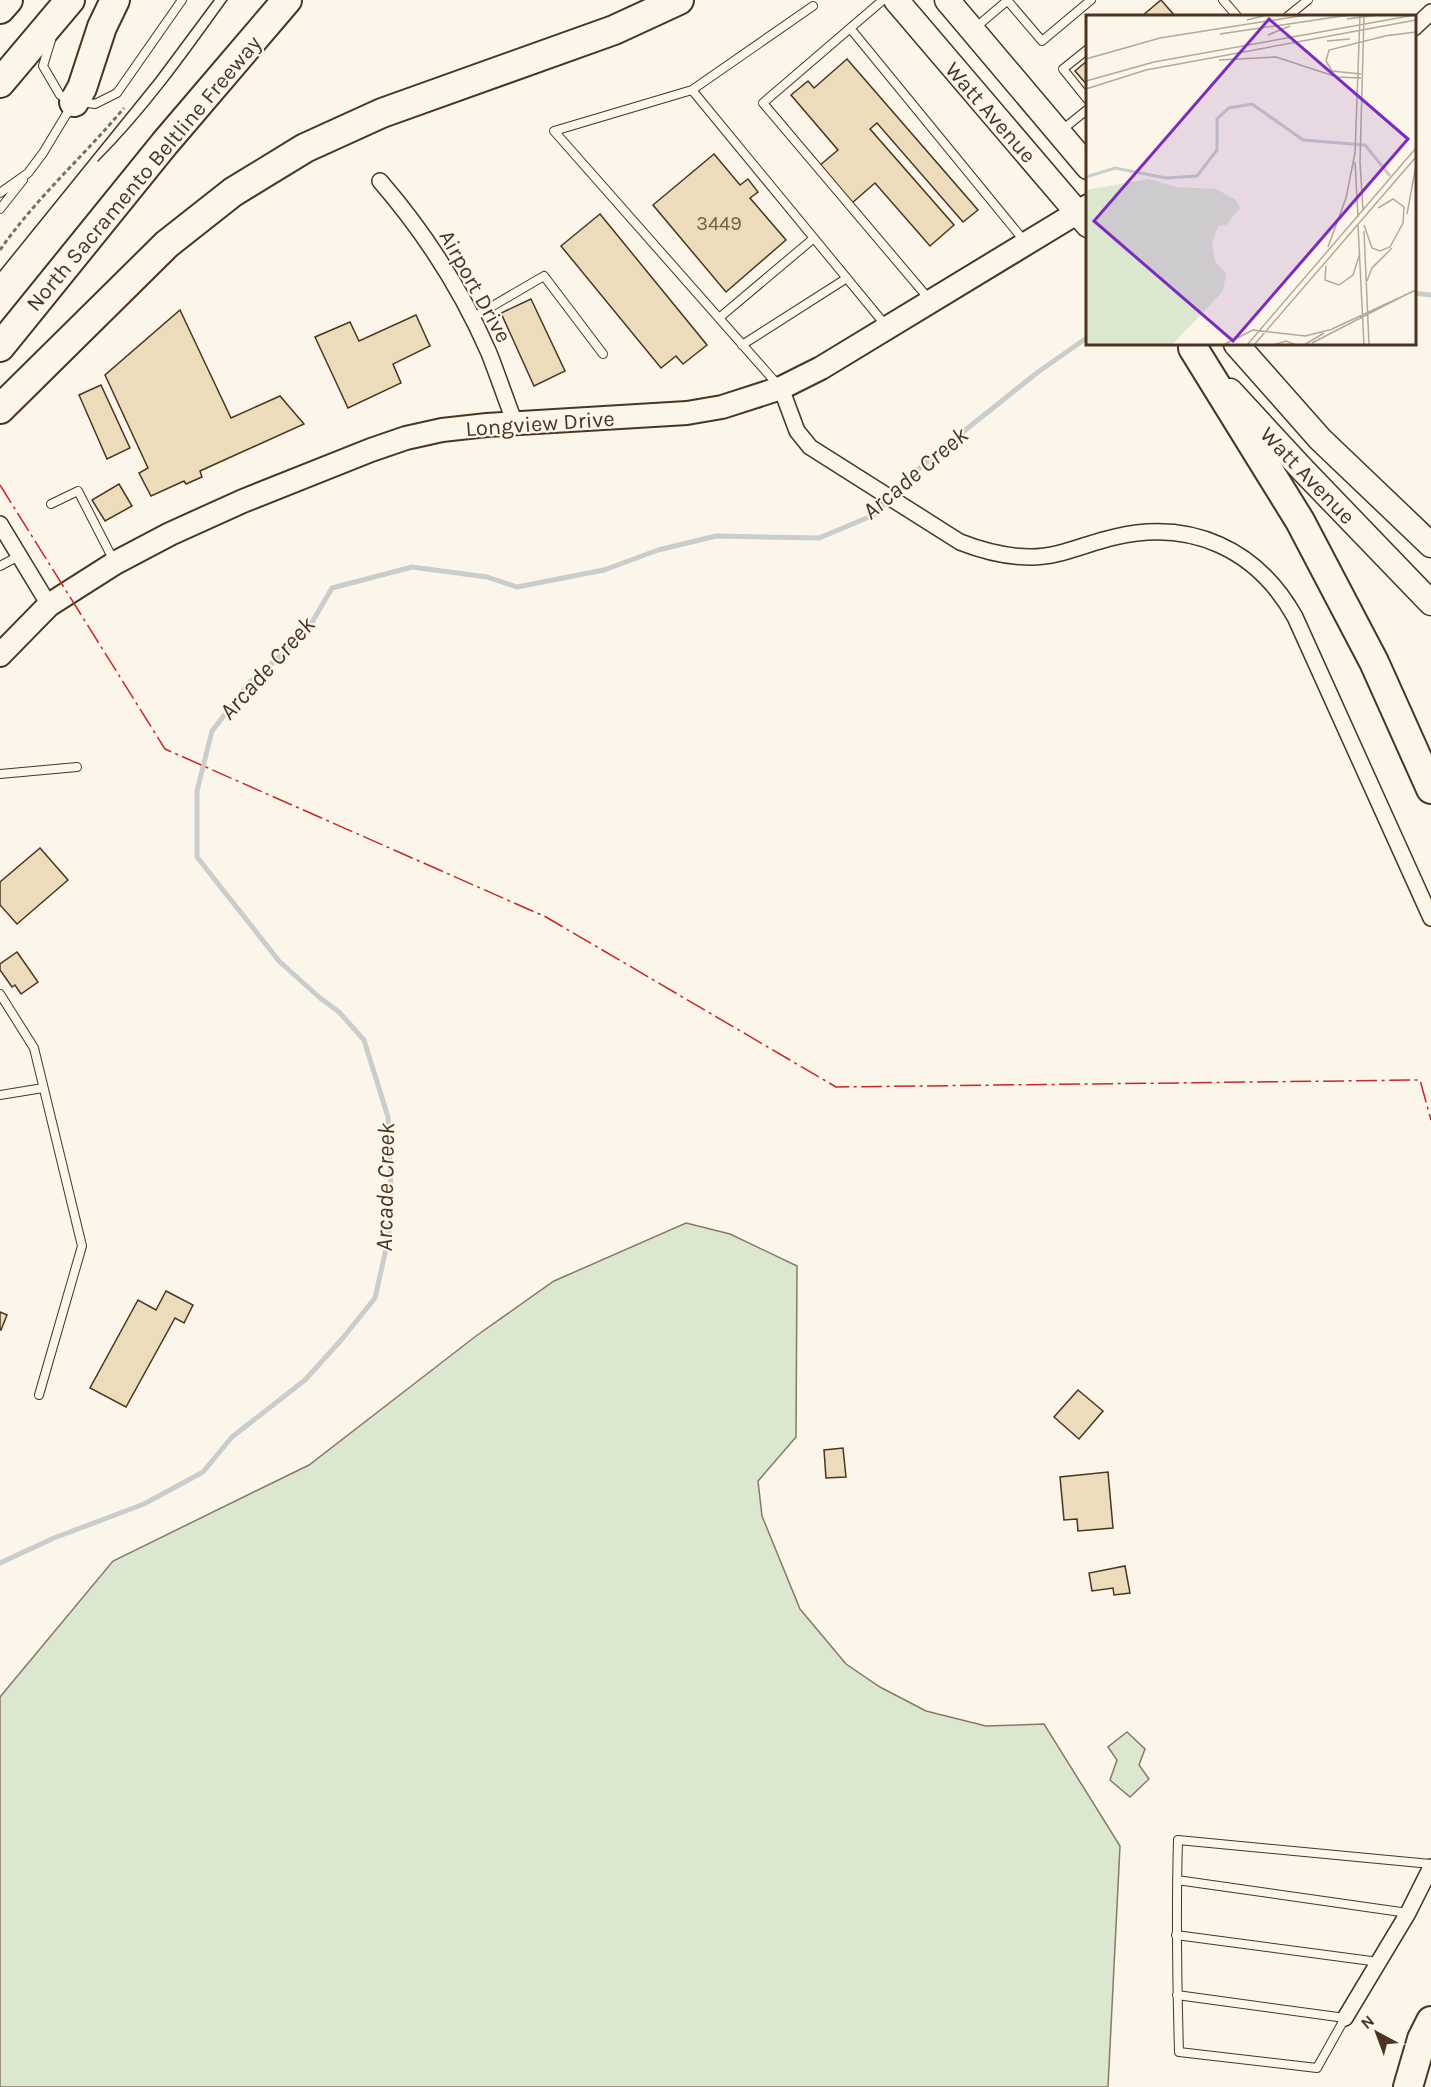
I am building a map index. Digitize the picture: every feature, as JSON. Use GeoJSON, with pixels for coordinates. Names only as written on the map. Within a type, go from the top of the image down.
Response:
{"type":"FeatureCollection","features":[{"type":"Feature","properties":{"kind":"highway"},"geometry":{"type":"LineString","coordinates":[[0,9],[8,0]]}},
{"type":"Feature","properties":{"kind":"highway"},"geometry":{"type":"LineString","coordinates":[[0,83],[72,0]]}},
{"type":"Feature","properties":{"kind":"highway"},"geometry":{"type":"LineString","coordinates":[[74,102],[82,88],[102,27],[116,0]]}},
{"type":"Feature","properties":{"kind":"highway","name":"North Sacramento Beltline Freeway"},"geometry":{"type":"LineString","coordinates":[[0,346],[165,143],[287,0]]}},
{"type":"Feature","properties":{"kind":"highway"},"geometry":{"type":"LineString","coordinates":[[0,409],[167,244],[233,192],[305,148],[382,113],[614,30],[679,0]]}},
{"type":"Feature","properties":{"kind":"highway"},"geometry":{"type":"LineString","coordinates":[[1191,346],[1300,520],[1374,662],[1431,789]]}},
{"type":"Feature","properties":{"kind":"highway"},"geometry":{"type":"LineString","coordinates":[[1408,2087],[1422,2039],[1431,2021]]}},
{"type":"Feature","properties":{"kind":"main road","name":"Watt Avenue"},"geometry":{"type":"LineString","coordinates":[[896,0],[1084,214]]}},
{"type":"Feature","properties":{"kind":"main road","name":"Watt Avenue"},"geometry":{"type":"LineString","coordinates":[[947,0],[1086,165]]}},
{"type":"Feature","properties":{"kind":"main road","name":"Watt Avenue"},"geometry":{"type":"LineString","coordinates":[[1237,345],[1320,439],[1431,545]]}},
{"type":"Feature","properties":{"kind":"main road","name":"Watt Avenue"},"geometry":{"type":"LineString","coordinates":[[1191,346],[1254,418],[1431,603]]}},
{"type":"Feature","properties":{"kind":"street"},"geometry":{"type":"LineString","coordinates":[[1416,26],[1431,12]]}},
{"type":"Feature","properties":{"kind":"street","name":"Airport Drive"},"geometry":{"type":"LineString","coordinates":[[380,181],[415,223],[472,318],[489,353],[514,423]]}},
{"type":"Feature","properties":{"kind":"street","name":"Longview Drive"},"geometry":{"type":"LineString","coordinates":[[0,655],[49,605],[115,563],[212,515],[371,450],[406,438],[442,430],[514,423],[687,413],[722,407],[781,388],[821,368],[1026,243],[1084,214]]}},
{"type":"Feature","properties":{"kind":"street"},"geometry":{"type":"LineString","coordinates":[[781,388],[797,431],[810,447],[960,542],[1008,556],[1031,557],[1065,552],[1137,532],[1172,532],[1214,542],[1233,551],[1258,568],[1278,590],[1295,617],[1431,918]]}},
{"type":"Feature","properties":{"kind":"street"},"geometry":{"type":"LineString","coordinates":[[0,524],[49,605]]}},
{"type":"Feature","properties":{"kind":"street"},"geometry":{"type":"LineString","coordinates":[[1345,2018],[1408,1913],[1431,1865]]}},
{"type":"Feature","properties":{"kind":"lane"},"geometry":{"type":"LineString","coordinates":[[72,0],[49,45],[43,66],[60,95],[74,102],[94,104],[117,93],[182,0]]}},
{"type":"Feature","properties":{"kind":"lane"},"geometry":{"type":"LineString","coordinates":[[882,0],[763,103],[930,301]]}},
{"type":"Feature","properties":{"kind":"lane"},"geometry":{"type":"LineString","coordinates":[[972,30],[1008,0],[1042,41],[1091,0]]}},
{"type":"Feature","properties":{"kind":"lane"},"geometry":{"type":"LineString","coordinates":[[1223,0],[1236,15]]}},
{"type":"Feature","properties":{"kind":"lane"},"geometry":{"type":"LineString","coordinates":[[1289,15],[1308,0]]}},
{"type":"Feature","properties":{"kind":"lane"},"geometry":{"type":"LineString","coordinates":[[781,388],[554,131],[692,90],[813,6]]}},
{"type":"Feature","properties":{"kind":"lane"},"geometry":{"type":"LineString","coordinates":[[850,28],[1026,243]]}},
{"type":"Feature","properties":{"kind":"lane"},"geometry":{"type":"LineString","coordinates":[[1086,51],[1063,69],[1086,98]]}},
{"type":"Feature","properties":{"kind":"lane"},"geometry":{"type":"LineString","coordinates":[[692,90],[888,328]]}},
{"type":"Feature","properties":{"kind":"lane"},"geometry":{"type":"LineString","coordinates":[[0,209],[43,153],[74,102]]}},
{"type":"Feature","properties":{"kind":"lane"},"geometry":{"type":"LineString","coordinates":[[1058,133],[1086,111]]}},
{"type":"Feature","properties":{"kind":"lane"},"geometry":{"type":"LineString","coordinates":[[0,193],[28,173]]}},
{"type":"Feature","properties":{"kind":"lane"},"geometry":{"type":"LineString","coordinates":[[719,318],[814,238]]}},
{"type":"Feature","properties":{"kind":"lane"},"geometry":{"type":"LineString","coordinates":[[472,318],[544,276],[603,354]]}},
{"type":"Feature","properties":{"kind":"lane"},"geometry":{"type":"LineString","coordinates":[[742,345],[847,278]]}},
{"type":"Feature","properties":{"kind":"lane"},"geometry":{"type":"LineString","coordinates":[[51,504],[78,491],[115,563]]}},
{"type":"Feature","properties":{"kind":"lane"},"geometry":{"type":"LineString","coordinates":[[0,566],[19,556]]}},
{"type":"Feature","properties":{"kind":"lane"},"geometry":{"type":"LineString","coordinates":[[0,774],[77,767]]}},
{"type":"Feature","properties":{"kind":"lane"},"geometry":{"type":"LineString","coordinates":[[0,994],[34,1048],[82,1246],[39,1395]]}},
{"type":"Feature","properties":{"kind":"lane"},"geometry":{"type":"LineString","coordinates":[[0,1095],[43,1088]]}},
{"type":"Feature","properties":{"kind":"lane"},"geometry":{"type":"LineString","coordinates":[[1177,1995],[1345,2018],[1317,2068],[1179,2052],[1177,1995],[1176,1935],[1178,1840],[1431,1865]]}},
{"type":"Feature","properties":{"kind":"lane"},"geometry":{"type":"LineString","coordinates":[[1177,1880],[1408,1913]]}},
{"type":"Feature","properties":{"kind":"lane"},"geometry":{"type":"LineString","coordinates":[[1176,1935],[1379,1962]]}},
{"type":"Feature","properties":{"kind":"path"},"geometry":{"type":"LineString","coordinates":[[0,250],[29,210],[76,162],[123,108]]}},
{"type":"Feature","properties":{"kind":"green space"},"geometry":{"type":"Polygon","coordinates":[[[686,1223],[730,1234],[797,1266],[796,1437],[758,1481],[762,1516],[800,1609],[846,1664],[880,1687],[926,1711],[986,1726],[1044,1724],[1120,1846],[1108,2087],[0,2087],[0,1697],[113,1561],[309,1465],[476,1336],[554,1281],[686,1223]]]}},
{"type":"Feature","properties":{"kind":"green space"},"geometry":{"type":"Polygon","coordinates":[[[1127,1732],[1145,1749],[1139,1765],[1149,1779],[1130,1797],[1110,1780],[1117,1760],[1108,1747],[1127,1732]]]}},
{"type":"Feature","properties":{"kind":"building"},"geometry":{"type":"Polygon","coordinates":[[[1161,0],[1174,15],[1143,15],[1161,0]]]}},
{"type":"Feature","properties":{"kind":"building"},"geometry":{"type":"Polygon","coordinates":[[[847,59],[978,210],[963,222],[877,123],[870,129],[954,225],[930,246],[875,183],[852,203],[819,166],[838,150],[791,95],[808,81],[814,88],[847,59]]]}},
{"type":"Feature","properties":{"kind":"building"},"geometry":{"type":"Polygon","coordinates":[[[1086,62],[1086,84],[1075,71],[1086,62]]]}},
{"type":"Feature","properties":{"kind":"building"},"geometry":{"type":"Polygon","coordinates":[[[714,154],[740,185],[748,179],[758,192],[750,198],[786,240],[726,292],[653,205],[714,154]]]}},
{"type":"Feature","properties":{"kind":"building"},"geometry":{"type":"Polygon","coordinates":[[[600,214],[707,345],[683,364],[676,356],[661,368],[561,246],[600,214]]]}},
{"type":"Feature","properties":{"kind":"building"},"geometry":{"type":"Polygon","coordinates":[[[531,299],[565,371],[534,386],[501,313],[531,299]]]}},
{"type":"Feature","properties":{"kind":"building"},"geometry":{"type":"Polygon","coordinates":[[[180,310],[231,418],[280,396],[304,424],[200,471],[202,477],[186,484],[184,481],[151,496],[139,473],[148,468],[105,375],[180,310]]]}},
{"type":"Feature","properties":{"kind":"building"},"geometry":{"type":"Polygon","coordinates":[[[416,315],[430,346],[393,364],[401,383],[348,408],[315,337],[350,322],[359,341],[416,315]]]}},
{"type":"Feature","properties":{"kind":"building"},"geometry":{"type":"Polygon","coordinates":[[[101,385],[130,448],[107,459],[79,395],[101,385]]]}},
{"type":"Feature","properties":{"kind":"building"},"geometry":{"type":"Polygon","coordinates":[[[119,484],[132,506],[105,521],[92,500],[119,484]]]}},
{"type":"Feature","properties":{"kind":"building"},"geometry":{"type":"Polygon","coordinates":[[[40,848],[68,880],[17,924],[0,905],[0,882],[40,848]]]}},
{"type":"Feature","properties":{"kind":"building"},"geometry":{"type":"Polygon","coordinates":[[[17,952],[38,982],[21,994],[15,985],[12,987],[0,970],[0,964],[17,952]]]}},
{"type":"Feature","properties":{"kind":"building"},"geometry":{"type":"Polygon","coordinates":[[[166,1291],[193,1305],[184,1323],[175,1318],[126,1407],[90,1388],[138,1300],[156,1310],[166,1291]]]}},
{"type":"Feature","properties":{"kind":"building"},"geometry":{"type":"Polygon","coordinates":[[[0,1312],[7,1315],[1,1330],[0,1330],[0,1312]]]}},
{"type":"Feature","properties":{"kind":"building"},"geometry":{"type":"Polygon","coordinates":[[[1078,1390],[1103,1411],[1079,1439],[1054,1417],[1078,1390]]]}},
{"type":"Feature","properties":{"kind":"building"},"geometry":{"type":"Polygon","coordinates":[[[843,1448],[846,1477],[826,1478],[824,1450],[843,1448]]]}},
{"type":"Feature","properties":{"kind":"building"},"geometry":{"type":"Polygon","coordinates":[[[1108,1472],[1113,1528],[1078,1531],[1077,1519],[1064,1520],[1060,1477],[1108,1472]]]}},
{"type":"Feature","properties":{"kind":"building"},"geometry":{"type":"Polygon","coordinates":[[[1125,1566],[1130,1593],[1114,1595],[1113,1588],[1092,1591],[1089,1573],[1125,1566]]]}},
{"type":"Feature","properties":{"kind":"waterway","name":"Arcade Creek"},"geometry":{"type":"LineString","coordinates":[[1416,293],[1431,295]]}},
{"type":"Feature","properties":{"kind":"waterway","name":"Arcade Creek"},"geometry":{"type":"LineString","coordinates":[[0,1563],[54,1538],[144,1504],[203,1472],[232,1437],[305,1380],[375,1298],[388,1240],[391,1191],[388,1117],[364,1040],[339,1012],[279,961],[197,857],[197,791],[212,731],[250,682],[304,636],[332,588],[412,567],[487,577],[517,587],[604,570],[658,550],[716,536],[819,538],[874,515],[915,472],[954,439],[1038,372],[1086,338]]}},
{"type":"Feature","properties":{"kind":"tram line"},"geometry":{"type":"LineString","coordinates":[[0,271],[156,78],[214,0]]}},
{"type":"Feature","properties":{"kind":"tram line"},"geometry":{"type":"LineString","coordinates":[[98,161],[150,103],[227,0]]}},
{"type":"Feature","properties":{"kind":"power"},"geometry":{"type":"LineString","coordinates":[[0,485],[165,749],[546,917],[836,1087],[1420,1080],[1431,1120]]}}]}
